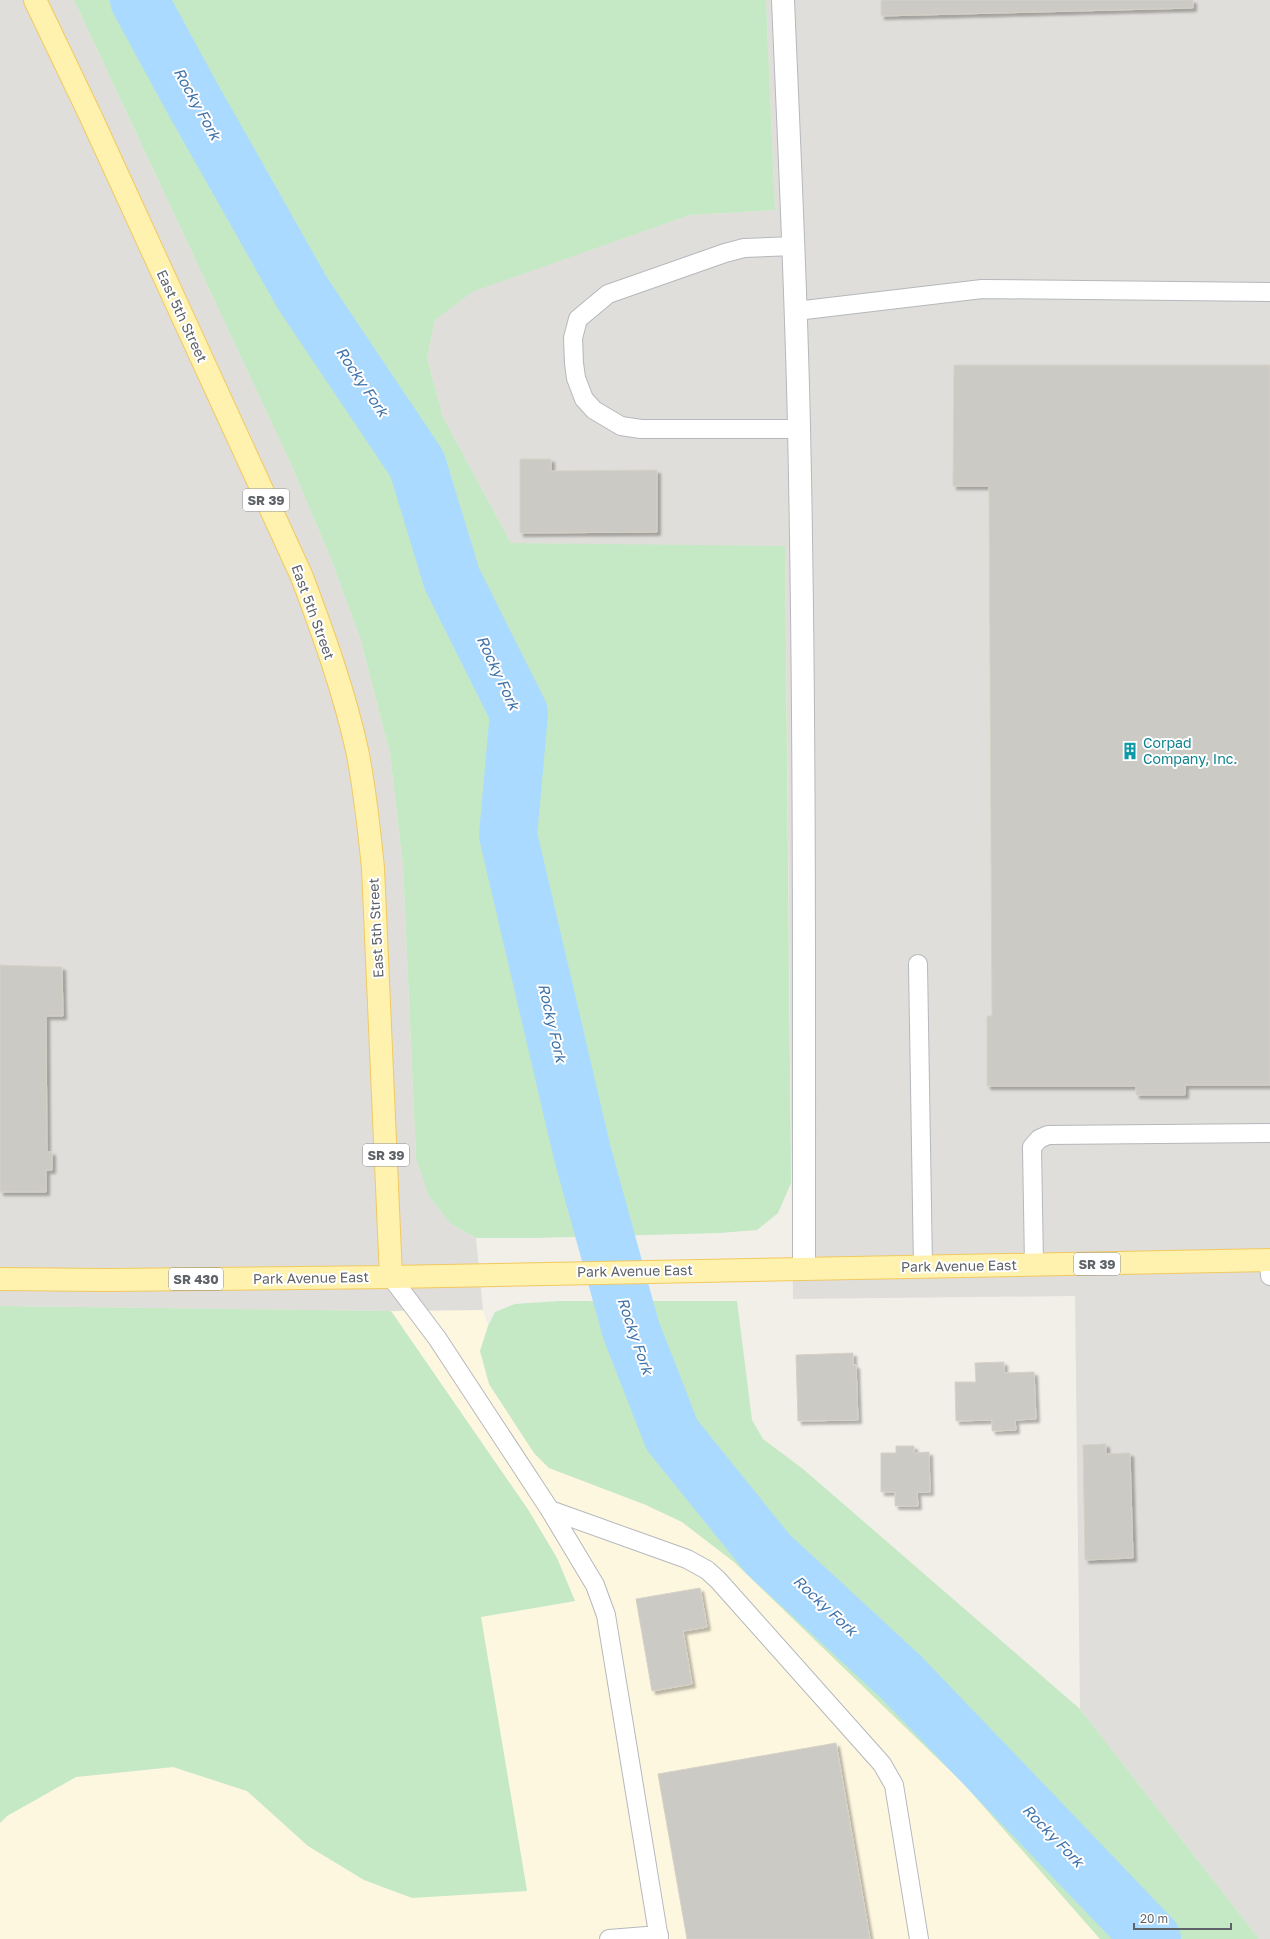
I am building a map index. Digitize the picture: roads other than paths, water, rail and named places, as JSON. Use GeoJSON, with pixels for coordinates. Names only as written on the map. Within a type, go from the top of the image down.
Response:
{"type":"FeatureCollection","features":[{"type":"Feature","properties":{"kind":"main road","name":"East 5th Street"},"geometry":{"type":"LineString","coordinates":[[35,0],[91,117],[299,571],[319,622],[346,708],[357,750],[366,803],[373,868],[391,1277]]}},
{"type":"Feature","properties":{"kind":"main road","name":"Park Avenue East"},"geometry":{"type":"LineString","coordinates":[[0,1279],[106,1280],[391,1277],[734,1269],[1034,1265],[1270,1265]]}},
{"type":"Feature","properties":{"kind":"street"},"geometry":{"type":"LineString","coordinates":[[783,0],[794,246],[799,429],[804,975],[804,1269]]}},
{"type":"Feature","properties":{"kind":"lane"},"geometry":{"type":"LineString","coordinates":[[794,246],[744,248],[731,251],[608,294],[578,319],[573,338],[576,378],[584,399],[594,410],[621,426],[641,429],[799,429]]}},
{"type":"Feature","properties":{"kind":"lane"},"geometry":{"type":"LineString","coordinates":[[796,311],[982,289],[1270,292]]}},
{"type":"Feature","properties":{"kind":"lane"},"geometry":{"type":"LineString","coordinates":[[918,964],[923,1267]]}},
{"type":"Feature","properties":{"kind":"lane"},"geometry":{"type":"LineString","coordinates":[[1034,1265],[1032,1147],[1039,1139],[1048,1135],[1270,1133]]}},
{"type":"Feature","properties":{"kind":"lane"},"geometry":{"type":"LineString","coordinates":[[391,1277],[437,1338],[550,1510],[595,1585],[606,1615],[659,1937],[609,1939]]}},
{"type":"Feature","properties":{"kind":"lane"},"geometry":{"type":"LineString","coordinates":[[550,1510],[686,1559],[707,1570],[718,1580],[882,1764],[894,1785],[919,1939]]}},
{"type":"Feature","properties":{"kind":"waterway","name":"Rocky Fork"},"geometry":{"type":"LineString","coordinates":[[139,0],[190,94],[303,294],[417,464],[452,579],[519,713],[508,835],[582,1152],[631,1330],[672,1435],[768,1554],[901,1677],[1152,1939]]}},
{"type":"Feature","properties":{"kind":"place","name":"Corpad Company, Inc."},"geometry":{"type":"Point","coordinates":[1130,751]}}]}
